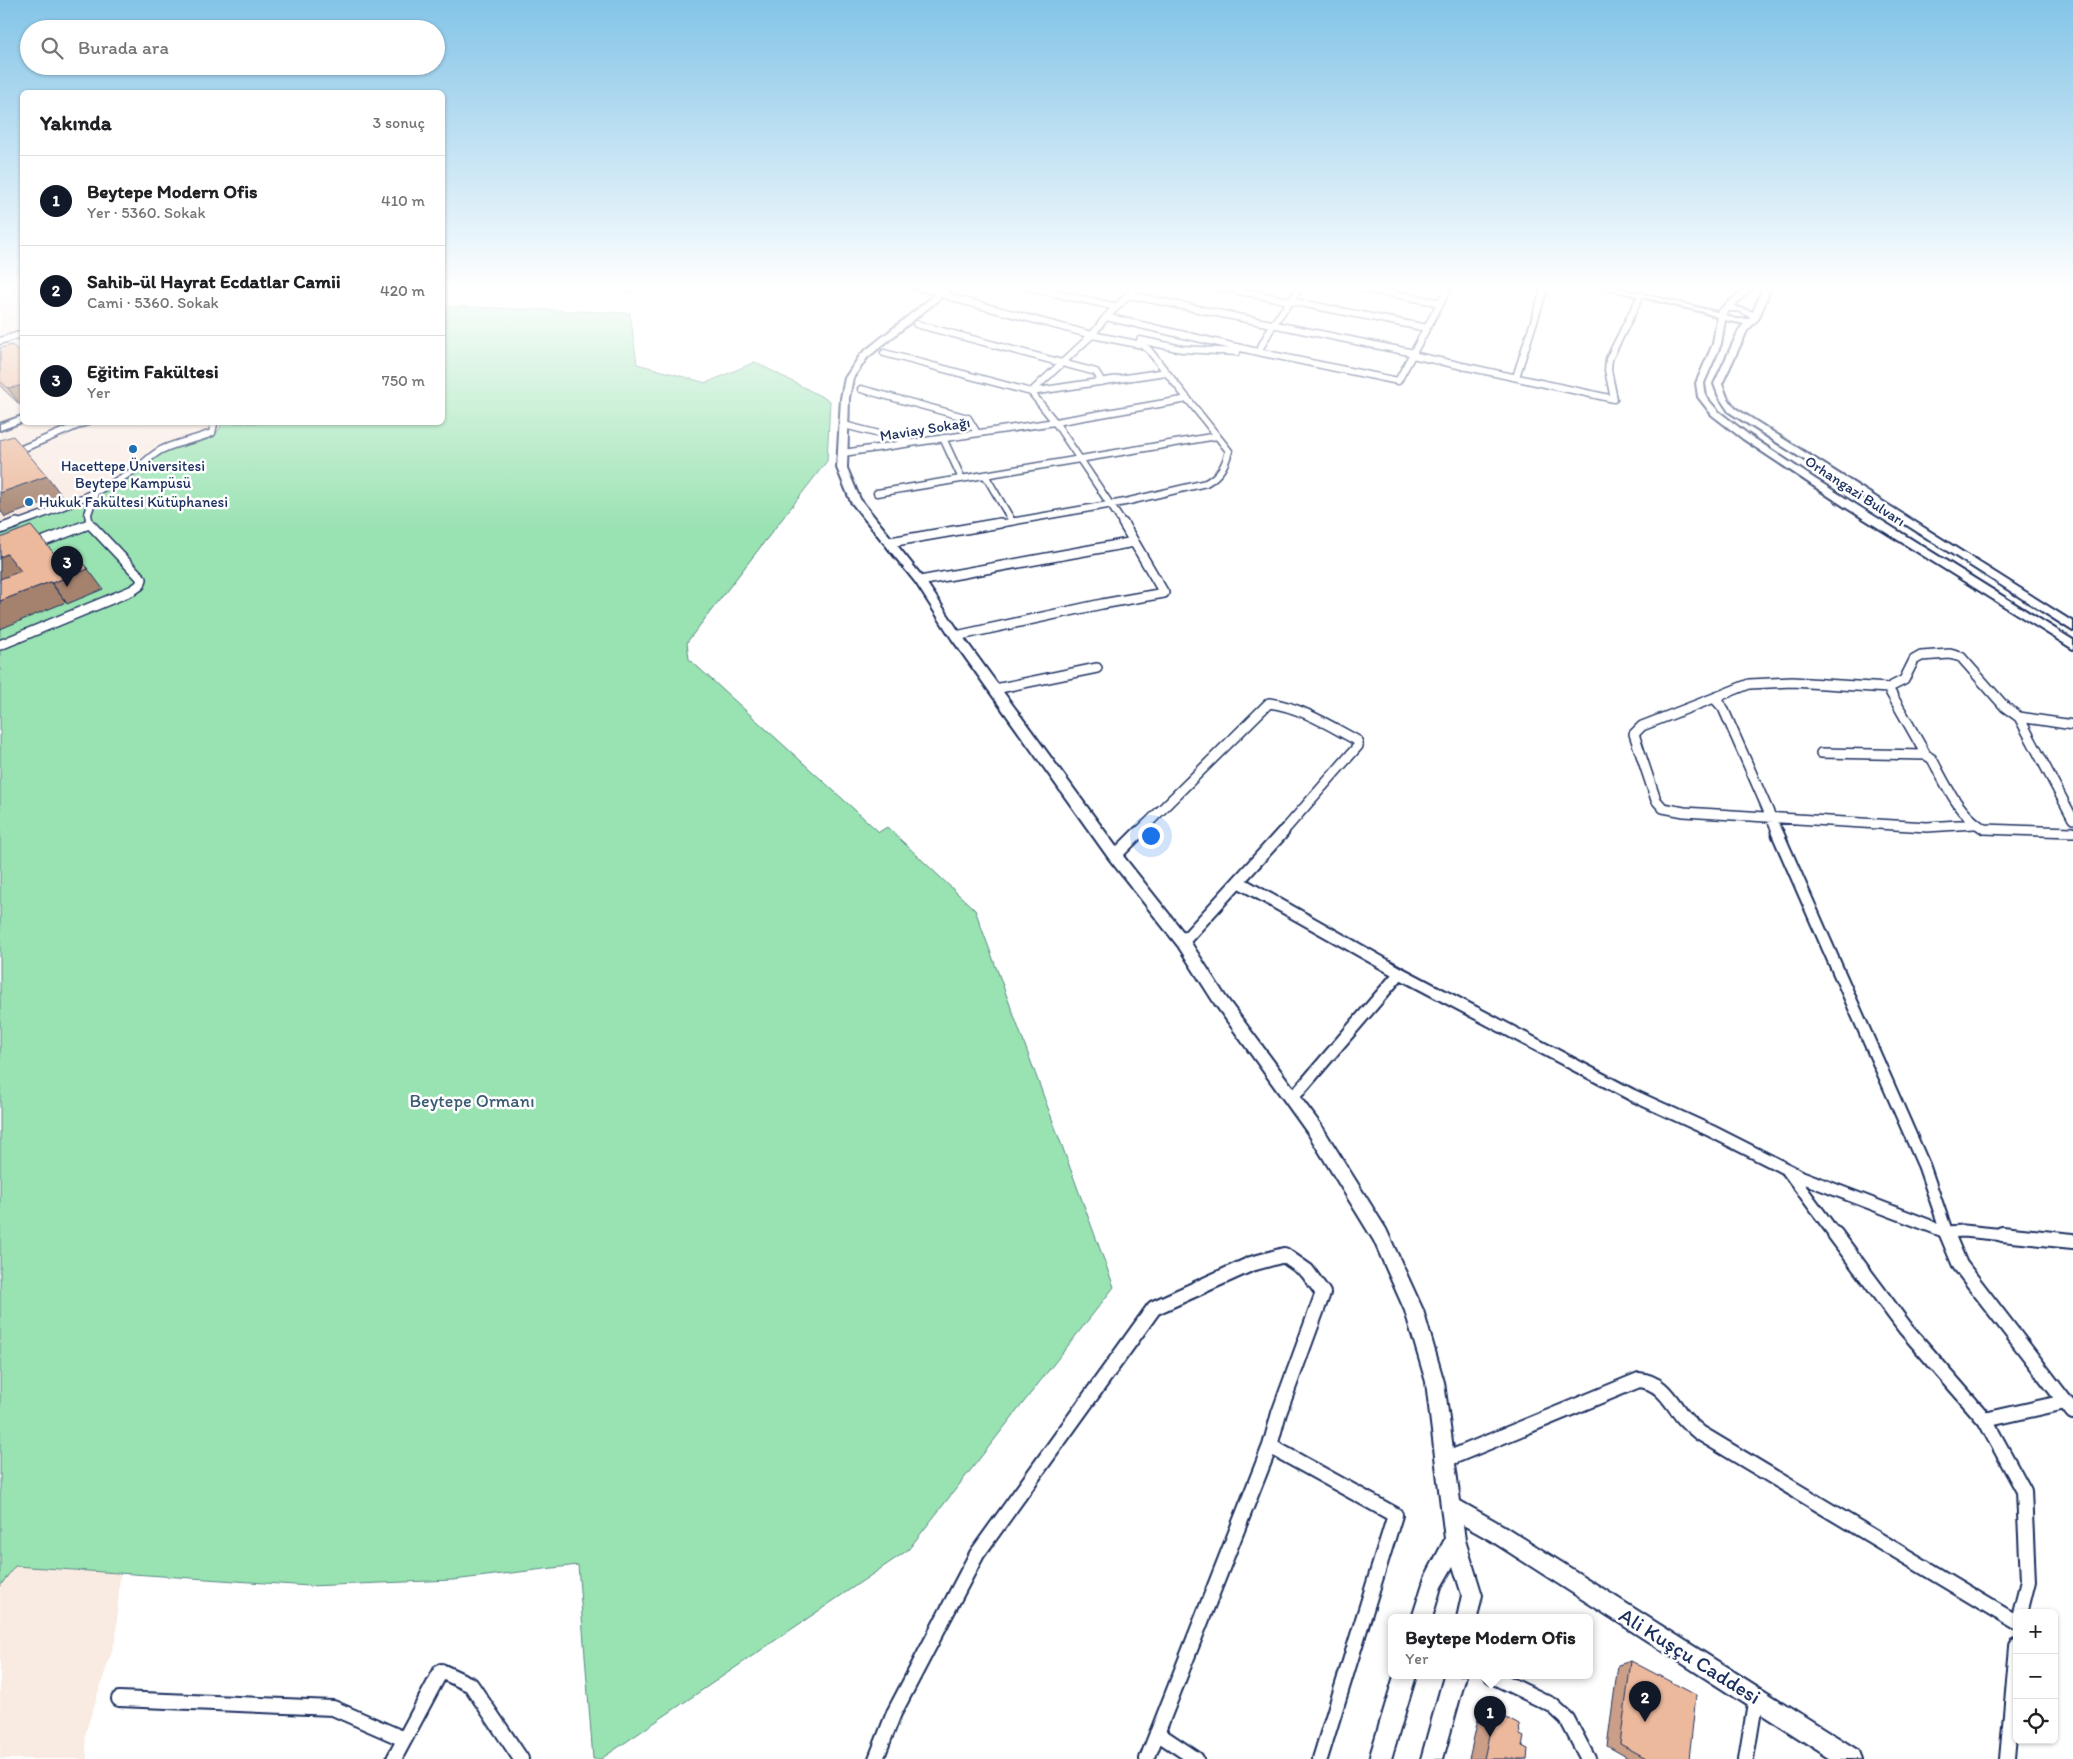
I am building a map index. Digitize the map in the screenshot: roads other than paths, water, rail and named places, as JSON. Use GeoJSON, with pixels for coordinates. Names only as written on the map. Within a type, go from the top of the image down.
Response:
{"type":"FeatureCollection","features":[{"type":"Feature","properties":{"kind":"main road"},"geometry":{"type":"LineString","coordinates":[[855,369],[849,378],[845,398],[842,468],[856,500],[920,581],[956,636],[1115,856],[1182,942],[1220,1000],[1315,1130],[1380,1235],[1414,1310],[1435,1382],[1456,1540],[1472,1595],[1468,1614]]}},
{"type":"Feature","properties":{"kind":"main road","name":"Orhangazi Bulvarı"},"geometry":{"type":"LineString","coordinates":[[1705,369],[1699,382],[1702,396],[1732,426],[1855,510],[2006,601],[2073,645]]}},
{"type":"Feature","properties":{"kind":"main road","name":"Orhangazi Bulvarı"},"geometry":{"type":"LineString","coordinates":[[1725,369],[1718,384],[1723,397],[1732,410],[1876,504],[2073,627]]}},
{"type":"Feature","properties":{"kind":"main road"},"geometry":{"type":"LineString","coordinates":[[0,427],[20,420]]}},
{"type":"Feature","properties":{"kind":"main road"},"geometry":{"type":"LineString","coordinates":[[1855,510],[1859,504],[1876,504]]}},
{"type":"Feature","properties":{"kind":"main road","name":"Ali Kuşçu Caddesi"},"geometry":{"type":"LineString","coordinates":[[1451,1508],[1497,1533],[1851,1759]]}},
{"type":"Feature","properties":{"kind":"main road"},"geometry":{"type":"LineString","coordinates":[[1380,1759],[1404,1679]]}},
{"type":"Feature","properties":{"kind":"main road"},"geometry":{"type":"LineString","coordinates":[[1432,1759],[1454,1679]]}},
{"type":"Feature","properties":{"kind":"street"},"geometry":{"type":"LineString","coordinates":[[945,369],[1031,392],[1166,372]]}},
{"type":"Feature","properties":{"kind":"street"},"geometry":{"type":"LineString","coordinates":[[1031,392],[1054,369]]}},
{"type":"Feature","properties":{"kind":"street"},"geometry":{"type":"LineString","coordinates":[[1086,369],[1096,372],[1102,382]]}},
{"type":"Feature","properties":{"kind":"street"},"geometry":{"type":"LineString","coordinates":[[890,542],[1125,502],[1206,483],[1219,476],[1226,464],[1229,450],[1164,369]]}},
{"type":"Feature","properties":{"kind":"street"},"geometry":{"type":"LineString","coordinates":[[1340,369],[1398,381],[1405,369]]}},
{"type":"Feature","properties":{"kind":"street"},"geometry":{"type":"LineString","coordinates":[[1481,369],[1614,399],[1614,393],[1607,378],[1608,369]]}},
{"type":"Feature","properties":{"kind":"street"},"geometry":{"type":"LineString","coordinates":[[1516,377],[1519,369]]}},
{"type":"Feature","properties":{"kind":"street"},"geometry":{"type":"LineString","coordinates":[[862,389],[968,418],[977,433]]}},
{"type":"Feature","properties":{"kind":"street"},"geometry":{"type":"LineString","coordinates":[[956,636],[1102,604],[1164,593],[1111,503],[1055,422],[1031,392]]}},
{"type":"Feature","properties":{"kind":"street","name":"Maviay Sokağı"},"geometry":{"type":"LineString","coordinates":[[843,453],[1055,422],[1188,399]]}},
{"type":"Feature","properties":{"kind":"street"},"geometry":{"type":"LineString","coordinates":[[0,458],[79,425]]}},
{"type":"Feature","properties":{"kind":"street"},"geometry":{"type":"LineString","coordinates":[[0,528],[43,514],[96,490],[135,470],[159,451],[201,438],[212,432],[214,425]]}},
{"type":"Feature","properties":{"kind":"street"},"geometry":{"type":"LineString","coordinates":[[844,425],[913,443]]}},
{"type":"Feature","properties":{"kind":"street"},"geometry":{"type":"LineString","coordinates":[[876,493],[1217,436]]}},
{"type":"Feature","properties":{"kind":"street"},"geometry":{"type":"LineString","coordinates":[[943,438],[962,479]]}},
{"type":"Feature","properties":{"kind":"street"},"geometry":{"type":"LineString","coordinates":[[985,475],[1012,521]]}},
{"type":"Feature","properties":{"kind":"street"},"geometry":{"type":"LineString","coordinates":[[0,645],[140,585],[142,579],[89,524],[88,514],[96,490]]}},
{"type":"Feature","properties":{"kind":"street"},"geometry":{"type":"LineString","coordinates":[[1874,522],[1888,523],[1893,521],[1896,516]]}},
{"type":"Feature","properties":{"kind":"street"},"geometry":{"type":"LineString","coordinates":[[26,548],[89,524]]}},
{"type":"Feature","properties":{"kind":"street"},"geometry":{"type":"LineString","coordinates":[[920,581],[1134,542]]}},
{"type":"Feature","properties":{"kind":"street"},"geometry":{"type":"LineString","coordinates":[[1974,824],[1927,827],[1772,819],[1684,812],[1663,808],[1656,800],[1634,734],[1642,726],[1749,684],[1792,682],[1888,688],[1904,680],[1914,660],[1921,656],[1950,654],[1961,657],[2005,707],[2019,717],[2073,819]]}},
{"type":"Feature","properties":{"kind":"street"},"geometry":{"type":"LineString","coordinates":[[994,689],[1097,668]]}},
{"type":"Feature","properties":{"kind":"street"},"geometry":{"type":"LineString","coordinates":[[1888,688],[1926,755],[1932,759],[1965,815],[1974,824],[1984,829],[2073,832]]}},
{"type":"Feature","properties":{"kind":"street"},"geometry":{"type":"LineString","coordinates":[[1714,698],[1723,708],[1924,1166],[1946,1232],[1960,1265],[2069,1407],[1984,1420]]}},
{"type":"Feature","properties":{"kind":"street"},"geometry":{"type":"LineString","coordinates":[[1115,856],[1269,704],[1280,703],[1358,741],[1358,746],[1353,752],[1239,882],[1182,942]]}},
{"type":"Feature","properties":{"kind":"street"},"geometry":{"type":"LineString","coordinates":[[2019,717],[2073,725]]}},
{"type":"Feature","properties":{"kind":"street"},"geometry":{"type":"LineString","coordinates":[[1821,753],[1926,755]]}},
{"type":"Feature","properties":{"kind":"street"},"geometry":{"type":"LineString","coordinates":[[1239,882],[1400,973],[1632,1095],[1711,1130],[1788,1171],[1946,1232],[1964,1231],[2073,1241]]}},
{"type":"Feature","properties":{"kind":"street"},"geometry":{"type":"LineString","coordinates":[[1292,1099],[1400,973]]}},
{"type":"Feature","properties":{"kind":"street"},"geometry":{"type":"LineString","coordinates":[[1788,1171],[1906,1329],[1984,1420],[2024,1491],[2028,1581],[2021,1609]]}},
{"type":"Feature","properties":{"kind":"street"},"geometry":{"type":"LineString","coordinates":[[876,1759],[894,1713],[977,1554],[1154,1308],[1251,1264],[1284,1256],[1307,1271],[1323,1293],[1279,1413],[1270,1446],[1147,1759]]}},
{"type":"Feature","properties":{"kind":"street"},"geometry":{"type":"LineString","coordinates":[[1445,1460],[1639,1380],[1648,1380],[1660,1387],[1684,1418],[1700,1434],[2013,1621]]}},
{"type":"Feature","properties":{"kind":"street"},"geometry":{"type":"LineString","coordinates":[[1270,1446],[1395,1515],[1320,1759]]}},
{"type":"Feature","properties":{"kind":"street"},"geometry":{"type":"LineString","coordinates":[[1423,1614],[1432,1584],[1456,1540]]}},
{"type":"Feature","properties":{"kind":"street"},"geometry":{"type":"LineString","coordinates":[[2007,1759],[2016,1654]]}},
{"type":"Feature","properties":{"kind":"street"},"geometry":{"type":"LineString","coordinates":[[394,1759],[441,1671],[471,1685],[522,1759]]}},
{"type":"Feature","properties":{"kind":"street"},"geometry":{"type":"LineString","coordinates":[[1498,1679],[1552,1706],[1567,1719],[1588,1759]]}},
{"type":"Feature","properties":{"kind":"street"},"geometry":{"type":"LineString","coordinates":[[1746,1759],[1756,1698]]}},
{"type":"Feature","properties":{"kind":"street"},"geometry":{"type":"LineString","coordinates":[[120,1699],[332,1708],[404,1739]]}},
{"type":"Feature","properties":{"kind":"street"},"geometry":{"type":"LineString","coordinates":[[1157,1733],[1196,1759]]}},
{"type":"Feature","properties":{"kind":"place","name":"Hacettepe Üniversitesi Beytepe Kampüsü"},"geometry":{"type":"Point","coordinates":[133,449]}},
{"type":"Feature","properties":{"kind":"place","name":"Hukuk Fakültesi Kütüphanesi"},"geometry":{"type":"Point","coordinates":[29,502]}},
{"type":"Feature","properties":{"kind":"place","name":"Eğitim Fakültesi"},"geometry":{"type":"Point","coordinates":[67,587]}},
{"type":"Feature","properties":{"kind":"place","name":"Sahib-ül Hayrat Ecdatlar Camii"},"geometry":{"type":"Point","coordinates":[1645,1722]}},
{"type":"Feature","properties":{"kind":"place","name":"Beytepe Modern Ofis"},"geometry":{"type":"Point","coordinates":[1490,1737]}},
{"type":"Feature","properties":{"kind":"park label","name":"Beytepe Ormanı"},"geometry":{"type":"Point","coordinates":[472,1101]}}]}
